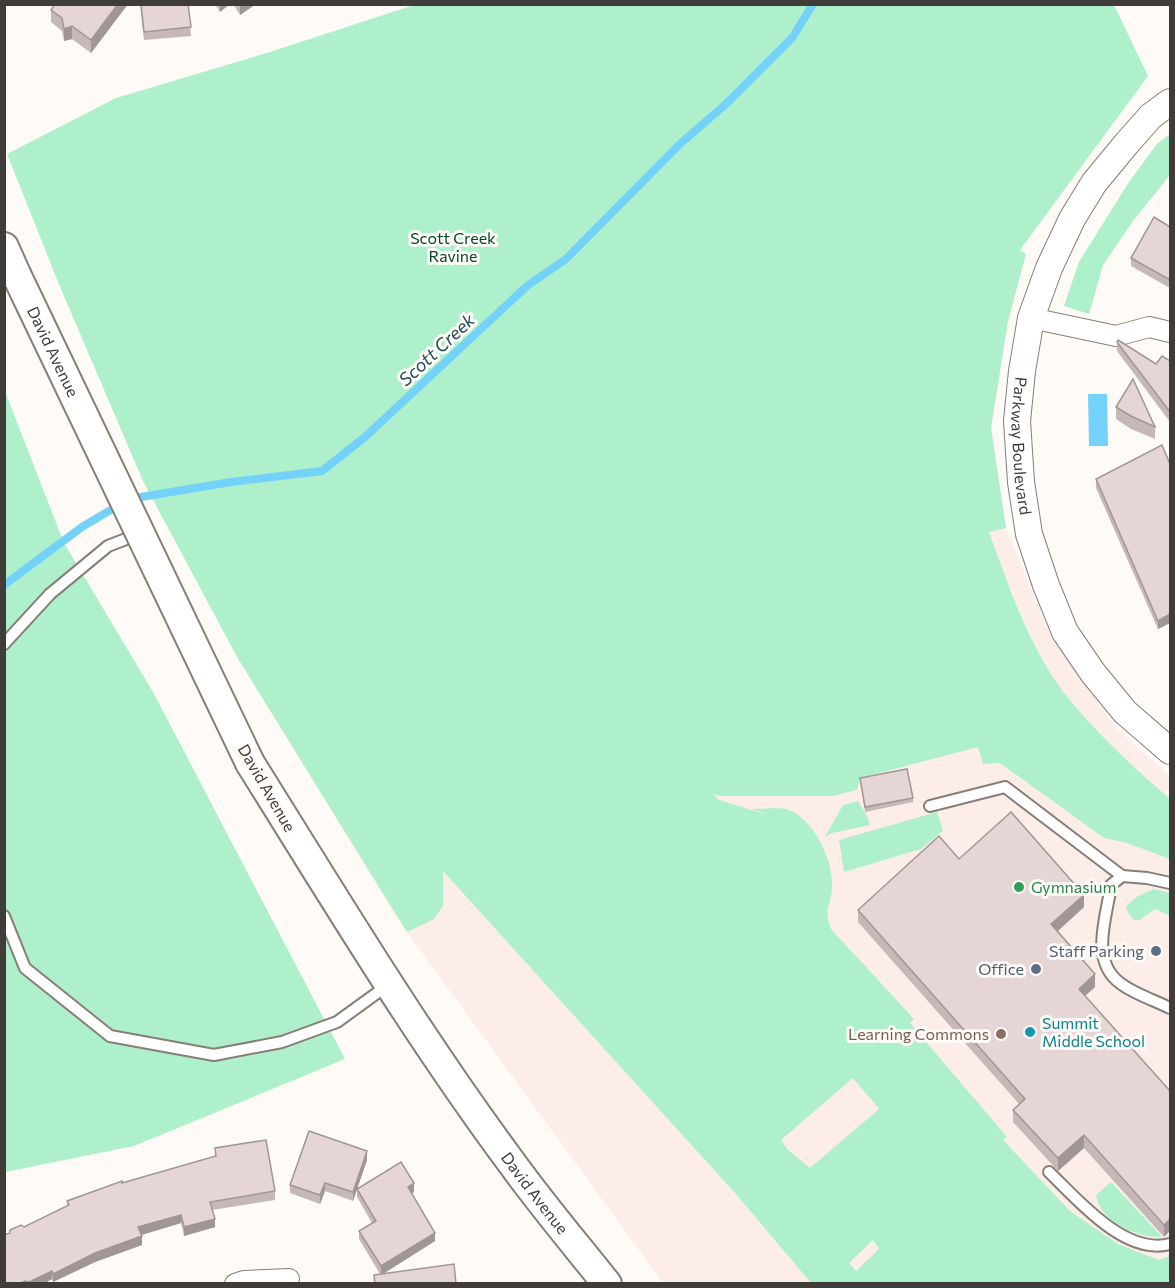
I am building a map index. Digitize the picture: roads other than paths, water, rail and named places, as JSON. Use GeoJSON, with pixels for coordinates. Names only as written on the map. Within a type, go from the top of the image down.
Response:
{"type":"FeatureCollection","features":[{"type":"Feature","properties":{"kind":"main road","name":"David Avenue"},"geometry":{"type":"LineString","coordinates":[[4,247],[250,763],[388,984],[514,1167],[607,1284]]}},
{"type":"Feature","properties":{"kind":"street","name":"Parkway Boulevard"},"geometry":{"type":"LineString","coordinates":[[1170,102],[1151,116],[1094,183],[1049,268],[1031,318],[1017,421],[1021,482],[1029,534],[1065,632],[1093,673],[1125,712],[1170,751]]}},
{"type":"Feature","properties":{"kind":"street"},"geometry":{"type":"LineString","coordinates":[[1031,318],[1116,336],[1149,327],[1170,332]]}},
{"type":"Feature","properties":{"kind":"street"},"geometry":{"type":"LineString","coordinates":[[235,1284],[244,1281],[289,1279]]}},
{"type":"Feature","properties":{"kind":"lane"},"geometry":{"type":"LineString","coordinates":[[4,644],[50,594],[108,546],[150,530]]}},
{"type":"Feature","properties":{"kind":"lane"},"geometry":{"type":"LineString","coordinates":[[930,806],[1005,787],[1122,876],[1170,883]]}},
{"type":"Feature","properties":{"kind":"lane"},"geometry":{"type":"LineString","coordinates":[[1122,876],[1111,885],[1103,925],[1102,959],[1120,983],[1170,1008]]}},
{"type":"Feature","properties":{"kind":"lane"},"geometry":{"type":"LineString","coordinates":[[4,916],[25,968],[110,1036],[214,1055],[282,1042],[337,1022],[388,984]]}},
{"type":"Feature","properties":{"kind":"lane"},"geometry":{"type":"LineString","coordinates":[[1048,1172],[1119,1235],[1141,1244],[1170,1245]]}},
{"type":"Feature","properties":{"kind":"water"},"geometry":{"type":"Polygon","coordinates":[[[1088,394],[1107,394],[1108,446],[1089,446],[1088,394]]]}},
{"type":"Feature","properties":{"kind":"waterway","name":"Scott Creek"},"geometry":{"type":"LineString","coordinates":[[4,585],[82,527],[129,499],[231,482],[322,471],[365,437],[527,286],[566,259],[681,143],[726,104],[792,38],[813,4]]}},
{"type":"Feature","properties":{"kind":"place","name":"Gymnasium"},"geometry":{"type":"Point","coordinates":[1019,887]}},
{"type":"Feature","properties":{"kind":"place","name":"Staff Parking"},"geometry":{"type":"Point","coordinates":[1156,951]}},
{"type":"Feature","properties":{"kind":"place","name":"Office"},"geometry":{"type":"Point","coordinates":[1036,969]}},
{"type":"Feature","properties":{"kind":"place","name":"Summit Middle School"},"geometry":{"type":"Point","coordinates":[1030,1032]}},
{"type":"Feature","properties":{"kind":"place","name":"Learning Commons"},"geometry":{"type":"Point","coordinates":[1001,1034]}},
{"type":"Feature","properties":{"kind":"park label","name":"Scott Creek Ravine"},"geometry":{"type":"Point","coordinates":[453,247]}}]}
